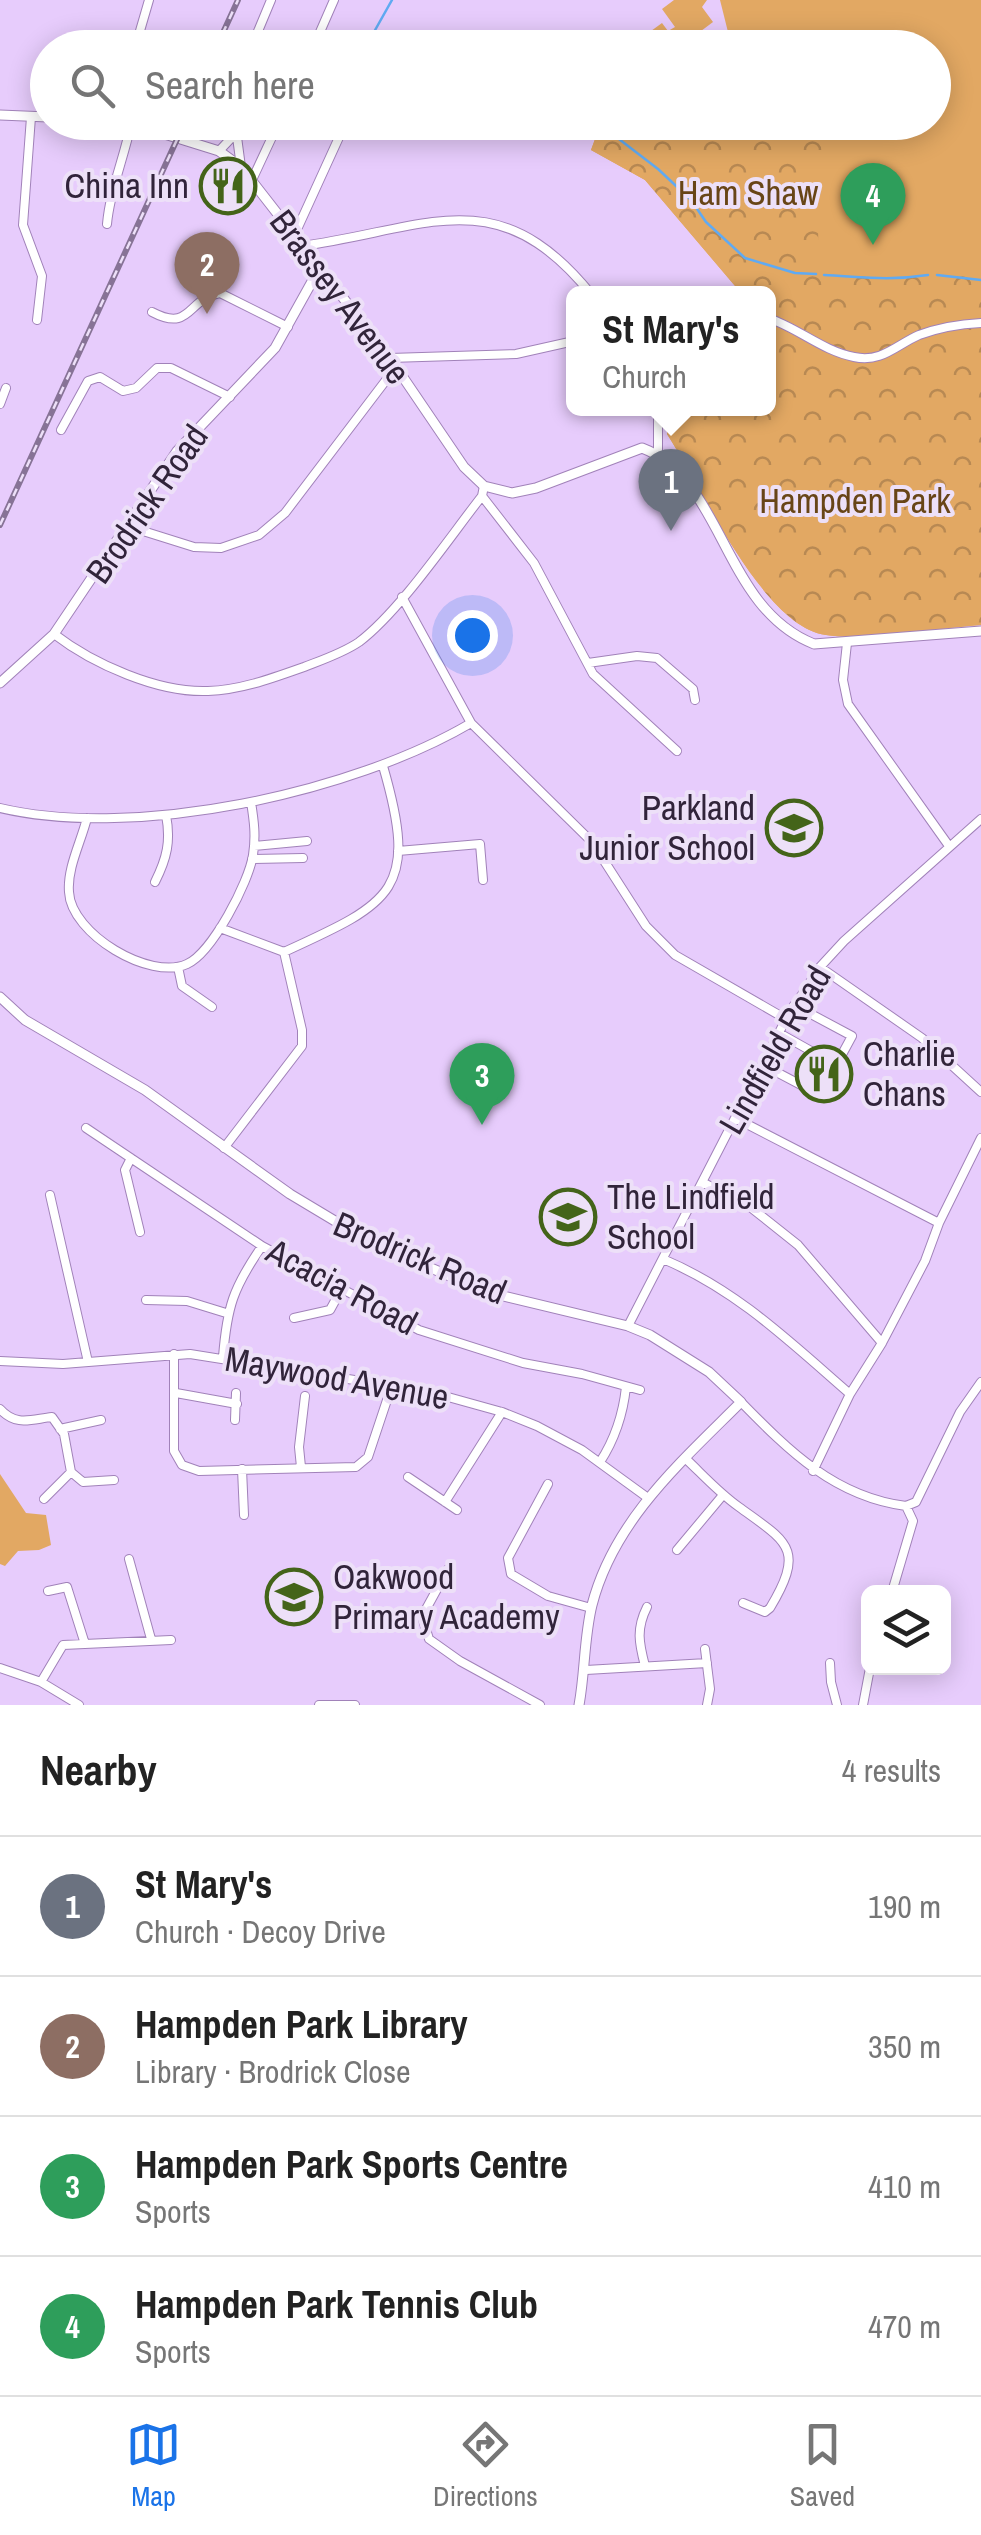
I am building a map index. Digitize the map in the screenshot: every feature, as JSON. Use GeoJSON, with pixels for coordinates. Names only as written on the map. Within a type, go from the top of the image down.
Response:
{"type":"FeatureCollection","features":[{"type":"Feature","properties":{"kind":"street"},"geometry":{"type":"LineString","coordinates":[[140,30],[149,0]]}},
{"type":"Feature","properties":{"kind":"street"},"geometry":{"type":"LineString","coordinates":[[259,30],[272,0]]}},
{"type":"Feature","properties":{"kind":"street"},"geometry":{"type":"LineString","coordinates":[[321,30],[334,0]]}},
{"type":"Feature","properties":{"kind":"street"},"geometry":{"type":"LineString","coordinates":[[2,114],[30,117]]}},
{"type":"Feature","properties":{"kind":"street"},"geometry":{"type":"LineString","coordinates":[[30,130],[23,225],[42,276],[37,320]]}},
{"type":"Feature","properties":{"kind":"street"},"geometry":{"type":"LineString","coordinates":[[108,224],[125,140]]}},
{"type":"Feature","properties":{"kind":"street","name":"Brassey Avenue"},"geometry":{"type":"LineString","coordinates":[[181,140],[219,151],[242,167],[393,362],[483,491]]}},
{"type":"Feature","properties":{"kind":"street"},"geometry":{"type":"LineString","coordinates":[[219,151],[229,140]]}},
{"type":"Feature","properties":{"kind":"street"},"geometry":{"type":"LineString","coordinates":[[237,140],[242,167]]}},
{"type":"Feature","properties":{"kind":"street"},"geometry":{"type":"LineString","coordinates":[[252,180],[271,140]]}},
{"type":"Feature","properties":{"kind":"street"},"geometry":{"type":"LineString","coordinates":[[294,236],[338,140]]}},
{"type":"Feature","properties":{"kind":"street"},"geometry":{"type":"LineString","coordinates":[[301,246],[356,239],[451,218],[502,224],[554,254],[584,286]]}},
{"type":"Feature","properties":{"kind":"street","name":"Brodrick Road"},"geometry":{"type":"LineString","coordinates":[[0,683],[54,634],[177,452],[275,348],[319,269]]}},
{"type":"Feature","properties":{"kind":"street"},"geometry":{"type":"LineString","coordinates":[[152,312],[174,320],[220,293],[288,327]]}},
{"type":"Feature","properties":{"kind":"street"},"geometry":{"type":"LineString","coordinates":[[776,322],[837,353],[880,358],[919,335],[981,322]]}},
{"type":"Feature","properties":{"kind":"street"},"geometry":{"type":"LineString","coordinates":[[127,526],[194,548],[221,548],[259,534],[286,513],[393,362],[516,354],[566,343]]}},
{"type":"Feature","properties":{"kind":"street"},"geometry":{"type":"LineString","coordinates":[[61,430],[88,381],[100,378],[123,390],[136,388],[157,368],[171,368],[230,397]]}},
{"type":"Feature","properties":{"kind":"street"},"geometry":{"type":"LineString","coordinates":[[0,404],[6,388]]}},
{"type":"Feature","properties":{"kind":"street"},"geometry":{"type":"LineString","coordinates":[[658,416],[658,454]]}},
{"type":"Feature","properties":{"kind":"street"},"geometry":{"type":"LineString","coordinates":[[483,491],[512,494],[536,488],[642,448],[675,465],[730,552],[750,592],[792,635],[814,644],[981,632]]}},
{"type":"Feature","properties":{"kind":"street"},"geometry":{"type":"LineString","coordinates":[[54,634],[82,656],[123,674],[204,692],[239,688],[331,656],[360,641],[402,597],[483,491]]}},
{"type":"Feature","properties":{"kind":"street"},"geometry":{"type":"LineString","coordinates":[[483,491],[534,564],[593,674],[676,750]]}},
{"type":"Feature","properties":{"kind":"street"},"geometry":{"type":"LineString","coordinates":[[402,597],[471,723],[592,842],[631,907],[676,955],[786,1019]]}},
{"type":"Feature","properties":{"kind":"street"},"geometry":{"type":"LineString","coordinates":[[847,643],[843,680],[848,704],[949,846]]}},
{"type":"Feature","properties":{"kind":"street"},"geometry":{"type":"LineString","coordinates":[[588,663],[636,656],[656,658],[693,689],[695,700]]}},
{"type":"Feature","properties":{"kind":"street"},"geometry":{"type":"LineString","coordinates":[[0,808],[25,814],[87,818],[166,815],[251,802],[382,766],[434,745],[471,723]]}},
{"type":"Feature","properties":{"kind":"street"},"geometry":{"type":"LineString","coordinates":[[220,928],[284,952],[363,914],[379,901],[396,872],[398,851],[397,816],[382,766]]}},
{"type":"Feature","properties":{"kind":"street"},"geometry":{"type":"LineString","coordinates":[[87,818],[70,875],[68,896],[78,921],[102,944],[122,956],[178,967],[190,964],[220,928],[252,859],[256,834],[251,802]]}},
{"type":"Feature","properties":{"kind":"street"},"geometry":{"type":"LineString","coordinates":[[155,882],[167,855],[170,835],[166,815]]}},
{"type":"Feature","properties":{"kind":"street","name":"Lindfield Road"},"geometry":{"type":"LineString","coordinates":[[628,1326],[786,1019],[820,967],[981,819]]}},
{"type":"Feature","properties":{"kind":"street"},"geometry":{"type":"LineString","coordinates":[[254,846],[306,842]]}},
{"type":"Feature","properties":{"kind":"street"},"geometry":{"type":"LineString","coordinates":[[398,851],[480,844],[484,880]]}},
{"type":"Feature","properties":{"kind":"street"},"geometry":{"type":"LineString","coordinates":[[252,859],[303,858]]}},
{"type":"Feature","properties":{"kind":"street"},"geometry":{"type":"LineString","coordinates":[[224,1148],[302,1046],[302,1030],[284,952]]}},
{"type":"Feature","properties":{"kind":"street"},"geometry":{"type":"LineString","coordinates":[[178,967],[182,986],[212,1007]]}},
{"type":"Feature","properties":{"kind":"street"},"geometry":{"type":"LineString","coordinates":[[820,967],[922,1038],[981,1092]]}},
{"type":"Feature","properties":{"kind":"street","name":"Brodrick Road"},"geometry":{"type":"LineString","coordinates":[[0,997],[24,1020],[145,1090],[319,1214],[402,1258],[500,1296],[628,1326],[681,1352],[813,1470],[839,1487],[906,1506]]}},
{"type":"Feature","properties":{"kind":"street"},"geometry":{"type":"LineString","coordinates":[[763,1065],[820,1095],[852,1036],[794,1005]]}},
{"type":"Feature","properties":{"kind":"street"},"geometry":{"type":"LineString","coordinates":[[779,1033],[836,1065]]}},
{"type":"Feature","properties":{"kind":"street"},"geometry":{"type":"LineString","coordinates":[[735,1118],[939,1223]]}},
{"type":"Feature","properties":{"kind":"street","name":"Acacia Road"},"geometry":{"type":"LineString","coordinates":[[86,1128],[262,1246],[419,1330],[522,1363],[640,1390]]}},
{"type":"Feature","properties":{"kind":"street"},"geometry":{"type":"LineString","coordinates":[[813,1470],[850,1394],[925,1261],[939,1223],[981,1138]]}},
{"type":"Feature","properties":{"kind":"street"},"geometry":{"type":"LineString","coordinates":[[132,1158],[125,1170],[140,1232]]}},
{"type":"Feature","properties":{"kind":"street"},"geometry":{"type":"LineString","coordinates":[[702,1182],[749,1206],[798,1245],[882,1343]]}},
{"type":"Feature","properties":{"kind":"street"},"geometry":{"type":"LineString","coordinates":[[50,1194],[88,1362]]}},
{"type":"Feature","properties":{"kind":"street"},"geometry":{"type":"LineString","coordinates":[[223,1357],[226,1313],[262,1246]]}},
{"type":"Feature","properties":{"kind":"street"},"geometry":{"type":"LineString","coordinates":[[663,1259],[694,1272],[748,1306],[850,1394]]}},
{"type":"Feature","properties":{"kind":"street"},"geometry":{"type":"LineString","coordinates":[[294,1318],[330,1310],[341,1290]]}},
{"type":"Feature","properties":{"kind":"street"},"geometry":{"type":"LineString","coordinates":[[146,1300],[187,1301],[226,1313]]}},
{"type":"Feature","properties":{"kind":"street"},"geometry":{"type":"LineString","coordinates":[[174,1354],[174,1451],[182,1464],[199,1470],[356,1467],[368,1456],[392,1385]]}},
{"type":"Feature","properties":{"kind":"street","name":"Maywood Avenue"},"geometry":{"type":"LineString","coordinates":[[0,1361],[88,1362],[174,1354],[223,1357],[453,1397],[502,1412],[572,1444],[648,1498]]}},
{"type":"Feature","properties":{"kind":"street"},"geometry":{"type":"LineString","coordinates":[[894,1585],[913,1521],[906,1506],[916,1502],[925,1488],[960,1412],[981,1382]]}},
{"type":"Feature","properties":{"kind":"street"},"geometry":{"type":"LineString","coordinates":[[600,1462],[624,1410],[626,1388]]}},
{"type":"Feature","properties":{"kind":"street"},"geometry":{"type":"LineString","coordinates":[[235,1420],[236,1393]]}},
{"type":"Feature","properties":{"kind":"street"},"geometry":{"type":"LineString","coordinates":[[176,1394],[237,1404]]}},
{"type":"Feature","properties":{"kind":"street"},"geometry":{"type":"LineString","coordinates":[[301,1467],[299,1447],[306,1396]]}},
{"type":"Feature","properties":{"kind":"street"},"geometry":{"type":"LineString","coordinates":[[579,1705],[591,1608],[621,1534],[648,1498],[741,1402]]}},
{"type":"Feature","properties":{"kind":"street"},"geometry":{"type":"LineString","coordinates":[[0,1409],[8,1418],[25,1422],[52,1416],[64,1434],[71,1472],[83,1482],[114,1480]]}},
{"type":"Feature","properties":{"kind":"street"},"geometry":{"type":"LineString","coordinates":[[446,1502],[502,1412]]}},
{"type":"Feature","properties":{"kind":"street"},"geometry":{"type":"LineString","coordinates":[[60,1429],[101,1420]]}},
{"type":"Feature","properties":{"kind":"street"},"geometry":{"type":"LineString","coordinates":[[685,1458],[723,1495],[764,1523],[784,1543],[789,1570],[767,1616],[743,1602]]}},
{"type":"Feature","properties":{"kind":"street"},"geometry":{"type":"LineString","coordinates":[[242,1470],[244,1515]]}},
{"type":"Feature","properties":{"kind":"street"},"geometry":{"type":"LineString","coordinates":[[44,1499],[71,1472]]}},
{"type":"Feature","properties":{"kind":"street"},"geometry":{"type":"LineString","coordinates":[[408,1478],[458,1510]]}},
{"type":"Feature","properties":{"kind":"street"},"geometry":{"type":"LineString","coordinates":[[548,1484],[508,1558],[511,1574],[548,1596],[591,1608]]}},
{"type":"Feature","properties":{"kind":"street"},"geometry":{"type":"LineString","coordinates":[[677,1550],[688,1544],[723,1495]]}},
{"type":"Feature","properties":{"kind":"street"},"geometry":{"type":"LineString","coordinates":[[130,1560],[151,1639]]}},
{"type":"Feature","properties":{"kind":"street"},"geometry":{"type":"LineString","coordinates":[[448,1568],[425,1611],[423,1620],[429,1639],[460,1661],[540,1705]]}},
{"type":"Feature","properties":{"kind":"street"},"geometry":{"type":"LineString","coordinates":[[48,1591],[67,1587],[85,1644]]}},
{"type":"Feature","properties":{"kind":"street"},"geometry":{"type":"LineString","coordinates":[[645,1666],[638,1640],[639,1623],[647,1607]]}},
{"type":"Feature","properties":{"kind":"street"},"geometry":{"type":"LineString","coordinates":[[41,1682],[63,1645],[171,1640]]}},
{"type":"Feature","properties":{"kind":"street"},"geometry":{"type":"LineString","coordinates":[[705,1649],[710,1689],[707,1705]]}},
{"type":"Feature","properties":{"kind":"street"},"geometry":{"type":"LineString","coordinates":[[586,1670],[707,1662]]}},
{"type":"Feature","properties":{"kind":"street"},"geometry":{"type":"LineString","coordinates":[[830,1663],[837,1705]]}},
{"type":"Feature","properties":{"kind":"street"},"geometry":{"type":"LineString","coordinates":[[0,1668],[41,1682],[79,1705]]}},
{"type":"Feature","properties":{"kind":"street"},"geometry":{"type":"LineString","coordinates":[[862,1705],[868,1675]]}},
{"type":"Feature","properties":{"kind":"street"},"geometry":{"type":"LineString","coordinates":[[319,1705],[355,1705]]}},
{"type":"Feature","properties":{"kind":"green space"},"geometry":{"type":"Polygon","coordinates":[[[674,0],[707,0],[702,7],[713,22],[702,30],[670,30],[675,27],[662,9],[674,0]]]}},
{"type":"Feature","properties":{"kind":"green space","name":"Hampden Park"},"geometry":{"type":"Polygon","coordinates":[[[720,0],[981,0],[981,625],[862,636],[826,635],[802,626],[779,607],[735,551],[667,434],[667,416],[776,416],[776,286],[735,286],[645,180],[591,150],[595,140],[951,140],[951,30],[728,30],[720,0]]]}},
{"type":"Feature","properties":{"kind":"green space","name":"Hampden Park"},"geometry":{"type":"Polygon","coordinates":[[[595,140],[832,140],[820,197],[820,273],[981,267],[981,625],[882,635],[826,635],[802,626],[757,581],[735,551],[667,434],[667,416],[776,416],[776,286],[735,286],[645,180],[591,150],[595,140]]]}},
{"type":"Feature","properties":{"kind":"green space"},"geometry":{"type":"Polygon","coordinates":[[[0,1474],[26,1513],[46,1515],[51,1545],[18,1551],[5,1566],[0,1564],[0,1474]]]}},
{"type":"Feature","properties":{"kind":"waterway"},"geometry":{"type":"LineString","coordinates":[[375,30],[392,0]]}},
{"type":"Feature","properties":{"kind":"waterway"},"geometry":{"type":"LineString","coordinates":[[620,140],[691,200],[706,222],[745,258],[795,273],[816,274]]}},
{"type":"Feature","properties":{"kind":"waterway"},"geometry":{"type":"LineString","coordinates":[[824,275],[928,275]]}},
{"type":"Feature","properties":{"kind":"waterway"},"geometry":{"type":"LineString","coordinates":[[937,275],[981,280]]}},
{"type":"Feature","properties":{"kind":"railway"},"geometry":{"type":"LineString","coordinates":[[224,30],[238,0]]}},
{"type":"Feature","properties":{"kind":"railway"},"geometry":{"type":"LineString","coordinates":[[0,525],[177,140]]}},
{"type":"Feature","properties":{"kind":"place","name":"China Inn"},"geometry":{"type":"Point","coordinates":[228,186]}},
{"type":"Feature","properties":{"kind":"place","name":"Hampden Park Tennis Club"},"geometry":{"type":"Point","coordinates":[873,245]}},
{"type":"Feature","properties":{"kind":"place","name":"Hampden Park Library"},"geometry":{"type":"Point","coordinates":[207,314]}},
{"type":"Feature","properties":{"kind":"place","name":"St Mary's"},"geometry":{"type":"Point","coordinates":[671,531]}},
{"type":"Feature","properties":{"kind":"place","name":"Parkland Junior School"},"geometry":{"type":"Point","coordinates":[794,828]}},
{"type":"Feature","properties":{"kind":"place","name":"Charlie Chans"},"geometry":{"type":"Point","coordinates":[824,1074]}},
{"type":"Feature","properties":{"kind":"place","name":"Hampden Park Sports Centre"},"geometry":{"type":"Point","coordinates":[482,1125]}},
{"type":"Feature","properties":{"kind":"place","name":"The Lindfield School"},"geometry":{"type":"Point","coordinates":[568,1217]}},
{"type":"Feature","properties":{"kind":"place","name":"Oakwood Primary Academy"},"geometry":{"type":"Point","coordinates":[294,1597]}},
{"type":"Feature","properties":{"kind":"park label","name":"Ham Shaw"},"geometry":{"type":"Point","coordinates":[748,193]}}]}
